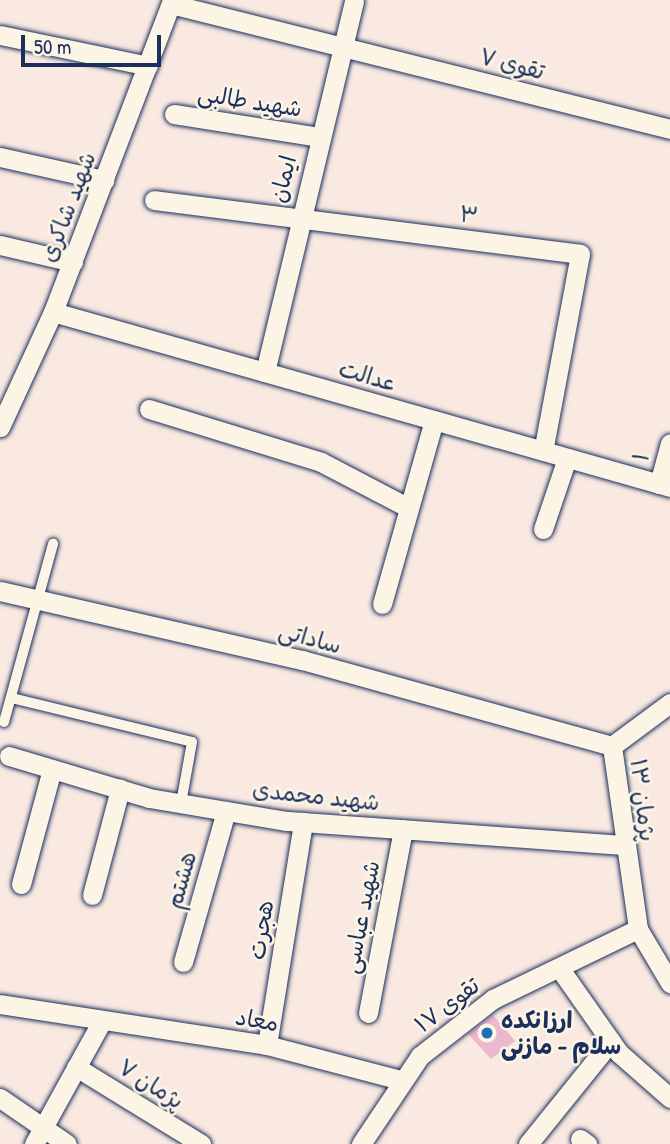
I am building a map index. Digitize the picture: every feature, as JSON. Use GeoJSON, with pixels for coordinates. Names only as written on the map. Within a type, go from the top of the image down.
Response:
{"type":"FeatureCollection","features":[{"type":"Feature","properties":{"kind":"street","name":"ایمان"},"geometry":{"type":"LineString","coordinates":[[265,372],[299,218],[354,0]]}},
{"type":"Feature","properties":{"kind":"street","name":"تقوی ۷"},"geometry":{"type":"LineString","coordinates":[[172,2],[670,129]]}},
{"type":"Feature","properties":{"kind":"street","name":"شهید شاکری"},"geometry":{"type":"LineString","coordinates":[[0,427],[53,312],[172,2]]}},
{"type":"Feature","properties":{"kind":"street"},"geometry":{"type":"LineString","coordinates":[[0,35],[148,66]]}},
{"type":"Feature","properties":{"kind":"street","name":"شهید طالبی"},"geometry":{"type":"LineString","coordinates":[[174,114],[320,137]]}},
{"type":"Feature","properties":{"kind":"street"},"geometry":{"type":"LineString","coordinates":[[0,157],[104,180]]}},
{"type":"Feature","properties":{"kind":"street","name":"۳"},"geometry":{"type":"LineString","coordinates":[[154,200],[580,254],[543,451]]}},
{"type":"Feature","properties":{"kind":"street"},"geometry":{"type":"LineString","coordinates":[[0,245],[73,262]]}},
{"type":"Feature","properties":{"kind":"street","name":"عدالت"},"geometry":{"type":"LineString","coordinates":[[53,312],[665,485]]}},
{"type":"Feature","properties":{"kind":"street"},"geometry":{"type":"LineString","coordinates":[[149,409],[321,462],[410,508]]}},
{"type":"Feature","properties":{"kind":"street"},"geometry":{"type":"LineString","coordinates":[[382,604],[434,420]]}},
{"type":"Feature","properties":{"kind":"street","name":"۱"},"geometry":{"type":"LineString","coordinates":[[665,485],[670,443]]}},
{"type":"Feature","properties":{"kind":"street"},"geometry":{"type":"LineString","coordinates":[[543,529],[567,457]]}},
{"type":"Feature","properties":{"kind":"street","name":"ساداتی"},"geometry":{"type":"LineString","coordinates":[[0,591],[302,660],[608,745]]}},
{"type":"Feature","properties":{"kind":"street"},"geometry":{"type":"LineString","coordinates":[[608,745],[670,703]]}},
{"type":"Feature","properties":{"kind":"street","name":"پژمان ۱۳"},"geometry":{"type":"LineString","coordinates":[[608,745],[638,929],[670,983]]}},
{"type":"Feature","properties":{"kind":"street","name":"شهید محمدی"},"geometry":{"type":"LineString","coordinates":[[9,756],[120,789],[226,811],[303,822],[624,845]]}},
{"type":"Feature","properties":{"kind":"street"},"geometry":{"type":"LineString","coordinates":[[21,884],[52,769]]}},
{"type":"Feature","properties":{"kind":"street"},"geometry":{"type":"LineString","coordinates":[[92,895],[120,789]]}},
{"type":"Feature","properties":{"kind":"street","name":"هشتم"},"geometry":{"type":"LineString","coordinates":[[183,962],[226,811]]}},
{"type":"Feature","properties":{"kind":"street","name":"هجرت"},"geometry":{"type":"LineString","coordinates":[[267,1045],[303,822]]}},
{"type":"Feature","properties":{"kind":"street","name":"شهید عباسی"},"geometry":{"type":"LineString","coordinates":[[368,1013],[402,829]]}},
{"type":"Feature","properties":{"kind":"street","name":"تقوی ۱۷"},"geometry":{"type":"LineString","coordinates":[[361,1144],[400,1080],[419,1056],[493,999],[638,929]]}},
{"type":"Feature","properties":{"kind":"street"},"geometry":{"type":"LineString","coordinates":[[560,968],[611,1041],[670,1098]]}},
{"type":"Feature","properties":{"kind":"street","name":"معاد"},"geometry":{"type":"LineString","coordinates":[[0,1004],[267,1045],[400,1080]]}},
{"type":"Feature","properties":{"kind":"street"},"geometry":{"type":"LineString","coordinates":[[39,1136],[102,1021]]}},
{"type":"Feature","properties":{"kind":"street"},"geometry":{"type":"LineString","coordinates":[[528,1144],[611,1041]]}},
{"type":"Feature","properties":{"kind":"street","name":"پژمان ۷"},"geometry":{"type":"LineString","coordinates":[[76,1067],[201,1144]]}},
{"type":"Feature","properties":{"kind":"street"},"geometry":{"type":"LineString","coordinates":[[0,1098],[39,1136],[67,1144]]}},
{"type":"Feature","properties":{"kind":"lane"},"geometry":{"type":"LineString","coordinates":[[4,722],[35,600],[53,544]]}},
{"type":"Feature","properties":{"kind":"lane"},"geometry":{"type":"LineString","coordinates":[[12,698],[192,742],[181,803]]}},
{"type":"Feature","properties":{"kind":"building","name":"ارزانکده سلام - مازنی"},"geometry":{"type":"Polygon","coordinates":[[[493,1015],[515,1041],[491,1059],[468,1034],[493,1015]]]}},
{"type":"Feature","properties":{"kind":"place","name":"ارزانکده سلام - مازنی"},"geometry":{"type":"Point","coordinates":[487,1033]}}]}
